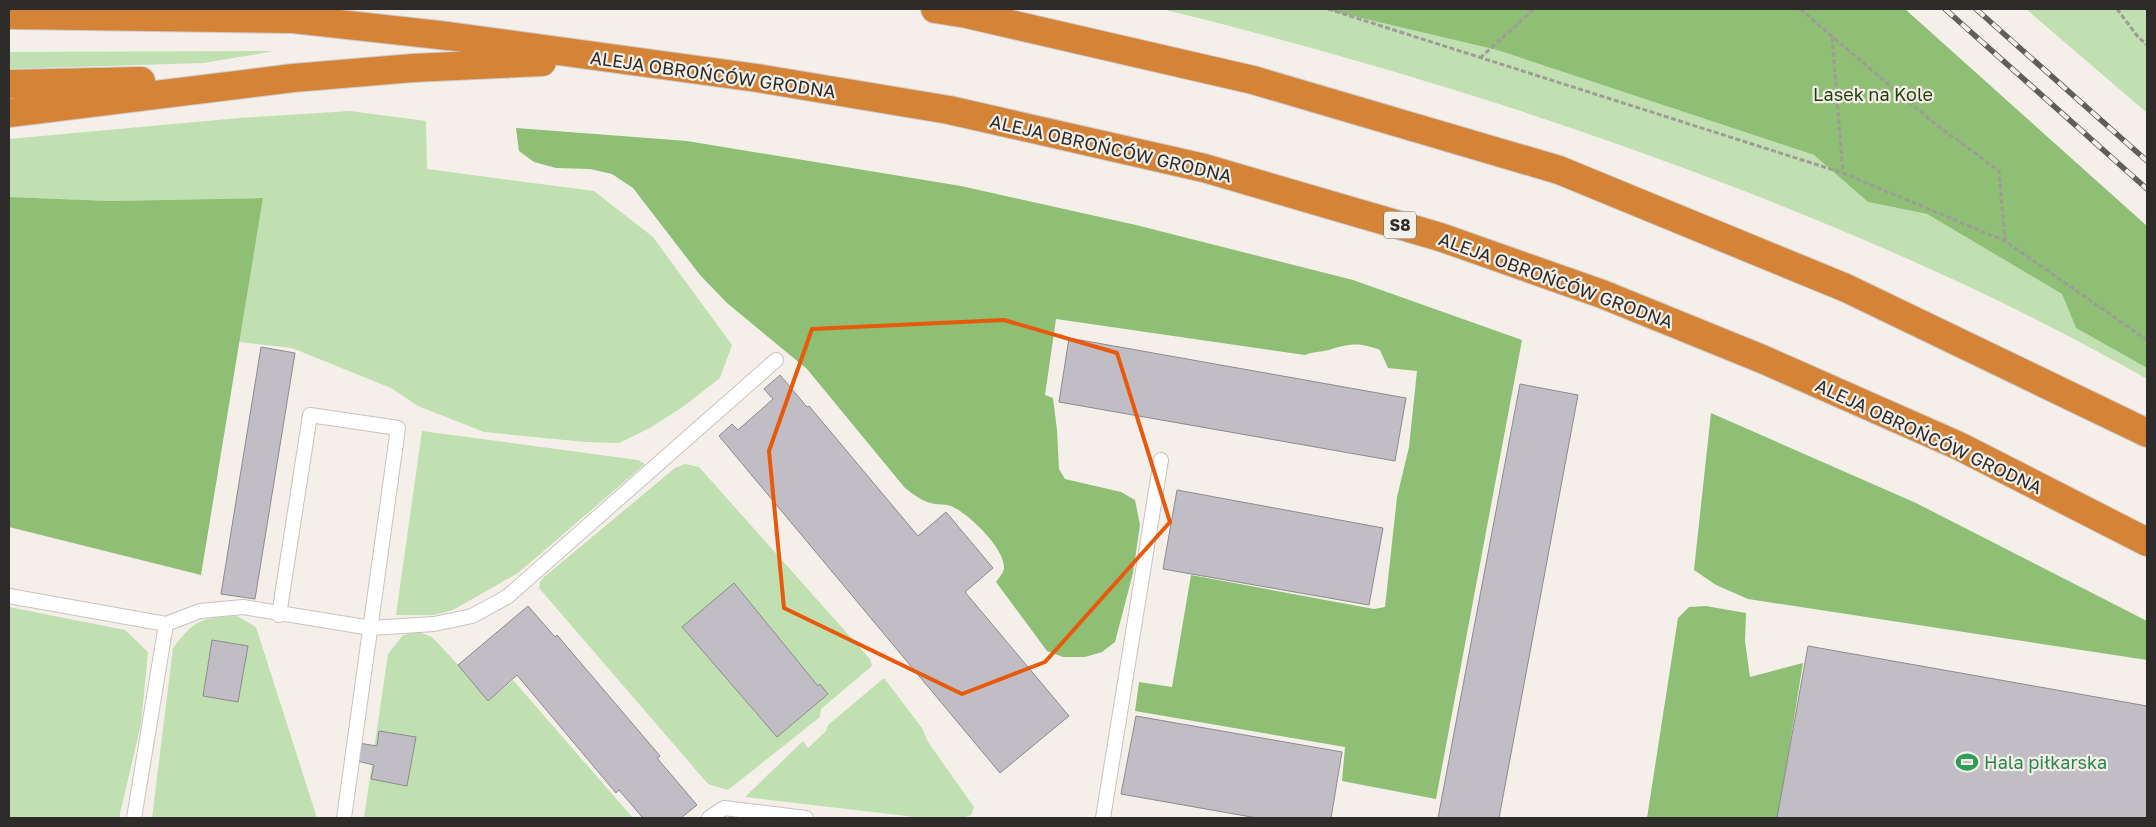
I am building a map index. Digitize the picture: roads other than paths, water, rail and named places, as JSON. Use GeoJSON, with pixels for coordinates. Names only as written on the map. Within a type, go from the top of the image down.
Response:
{"type":"FeatureCollection","features":[{"type":"Feature","properties":{"kind":"highway"},"geometry":{"type":"LineString","coordinates":[[935,9],[977,16],[1253,80],[1560,170],[1846,288],[2147,433]]}},
{"type":"Feature","properties":{"kind":"highway","name":"ALEJA OBROŃCÓW GRODNA"},"geometry":{"type":"LineString","coordinates":[[9,15],[293,19],[448,36],[757,78],[949,110],[1204,168],[1440,237],[1602,294],[1762,359],[1959,446],[2147,542]]}},
{"type":"Feature","properties":{"kind":"highway"},"geometry":{"type":"LineString","coordinates":[[9,113],[293,78],[413,68],[605,58]]}},
{"type":"Feature","properties":{"kind":"highway"},"geometry":{"type":"LineString","coordinates":[[9,84],[293,78]]}},
{"type":"Feature","properties":{"kind":"lane"},"geometry":{"type":"LineString","coordinates":[[9,596],[166,624],[200,611],[243,608],[371,628],[434,624],[472,616],[507,597],[776,360]]}},
{"type":"Feature","properties":{"kind":"lane"},"geometry":{"type":"LineString","coordinates":[[279,615],[310,415],[398,428],[344,818]]}},
{"type":"Feature","properties":{"kind":"lane"},"geometry":{"type":"LineString","coordinates":[[1103,818],[1161,460]]}},
{"type":"Feature","properties":{"kind":"lane"},"geometry":{"type":"LineString","coordinates":[[134,818],[166,624]]}},
{"type":"Feature","properties":{"kind":"lane"},"geometry":{"type":"LineString","coordinates":[[709,818],[724,808],[806,818]]}},
{"type":"Feature","properties":{"kind":"railway"},"geometry":{"type":"LineString","coordinates":[[1945,9],[2147,189]]}},
{"type":"Feature","properties":{"kind":"railway"},"geometry":{"type":"LineString","coordinates":[[1976,9],[2147,161]]}},
{"type":"Feature","properties":{"kind":"place","name":"Hala piłkarska"},"geometry":{"type":"Point","coordinates":[1967,762]}},
{"type":"Feature","properties":{"kind":"park label","name":"Lasek na Kole"},"geometry":{"type":"Point","coordinates":[1873,94]}}]}
